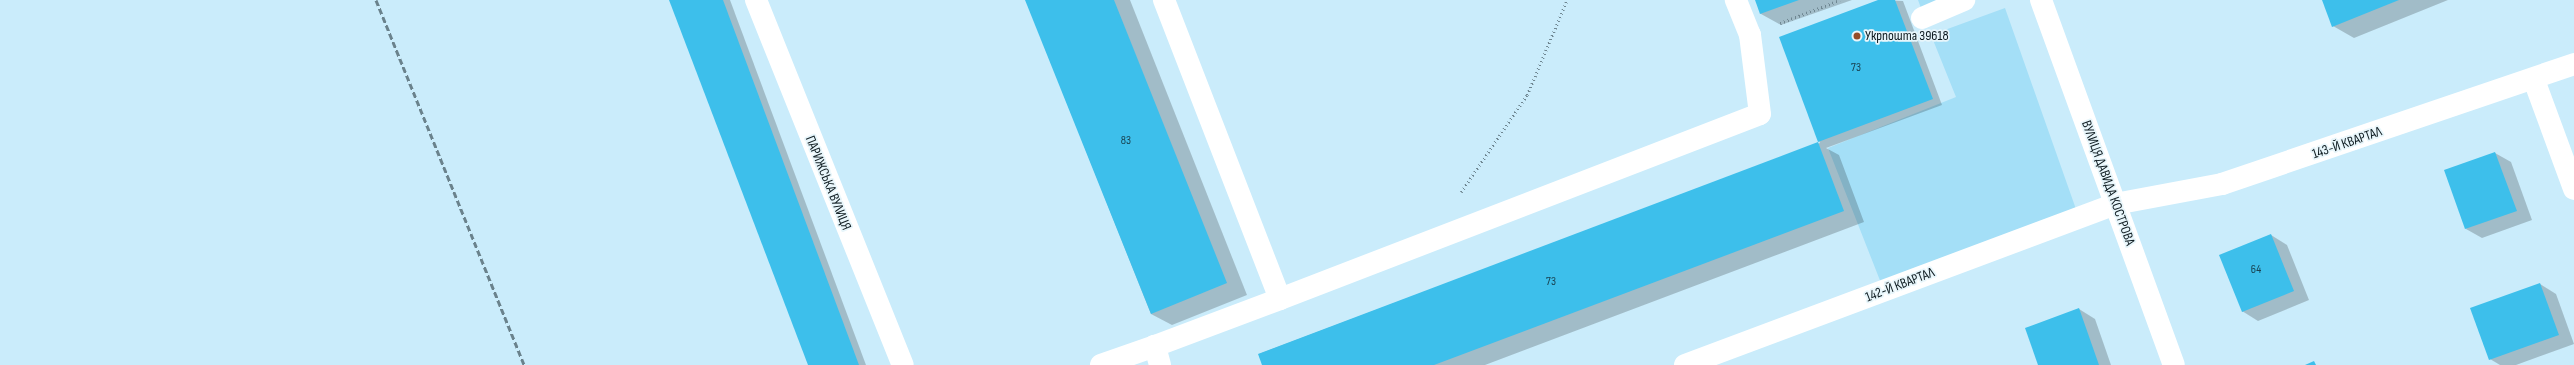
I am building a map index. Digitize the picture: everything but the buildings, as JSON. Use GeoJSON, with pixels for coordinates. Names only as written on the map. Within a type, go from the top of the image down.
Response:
{"type":"FeatureCollection","features":[{"type":"Feature","properties":{"kind":"street","name":"ПАРИЖСЬКА ВУЛИЦЯ"},"geometry":{"type":"LineString","coordinates":[[756,0],[903,365]]}},
{"type":"Feature","properties":{"kind":"street"},"geometry":{"type":"LineString","coordinates":[[1164,0],[1280,299]]}},
{"type":"Feature","properties":{"kind":"street"},"geometry":{"type":"LineString","coordinates":[[1101,365],[1157,356],[1280,299],[1760,114],[1750,35],[1736,0]]}},
{"type":"Feature","properties":{"kind":"street"},"geometry":{"type":"LineString","coordinates":[[1922,18],[1964,0]]}},
{"type":"Feature","properties":{"kind":"street","name":"ВУЛИЦЯ ДАВИДА КОСТРОВА"},"geometry":{"type":"LineString","coordinates":[[2041,0],[2174,365]]}},
{"type":"Feature","properties":{"kind":"street","name":"143-Й КВАРТАЛ"},"geometry":{"type":"LineString","coordinates":[[2115,204],[2222,184],[2534,80],[2574,64]]}},
{"type":"Feature","properties":{"kind":"street"},"geometry":{"type":"LineString","coordinates":[[2534,80],[2574,190]]}},
{"type":"Feature","properties":{"kind":"street","name":"142-Й КВАРТАЛ"},"geometry":{"type":"LineString","coordinates":[[1685,365],[2115,204]]}},
{"type":"Feature","properties":{"kind":"path"},"geometry":{"type":"LineString","coordinates":[[1457,197],[1527,95],[1566,0]]}},
{"type":"Feature","properties":{"kind":"path"},"geometry":{"type":"LineString","coordinates":[[1750,35],[1840,0]]}},
{"type":"Feature","properties":{"kind":"shaded area"},"geometry":{"type":"Polygon","coordinates":[[[1918,0],[1941,0],[1921,8],[1918,0]]]}},
{"type":"Feature","properties":{"kind":"shaded area"},"geometry":{"type":"Polygon","coordinates":[[[2005,8],[2077,212],[1881,283],[1828,148],[1956,97],[1931,35],[2005,8]]]}},
{"type":"Feature","properties":{"kind":"railway"},"geometry":{"type":"LineString","coordinates":[[376,0],[524,365]]}},
{"type":"Feature","properties":{"kind":"place","name":"Укрпошта 39618"},"geometry":{"type":"Point","coordinates":[1857,36]}}]}
